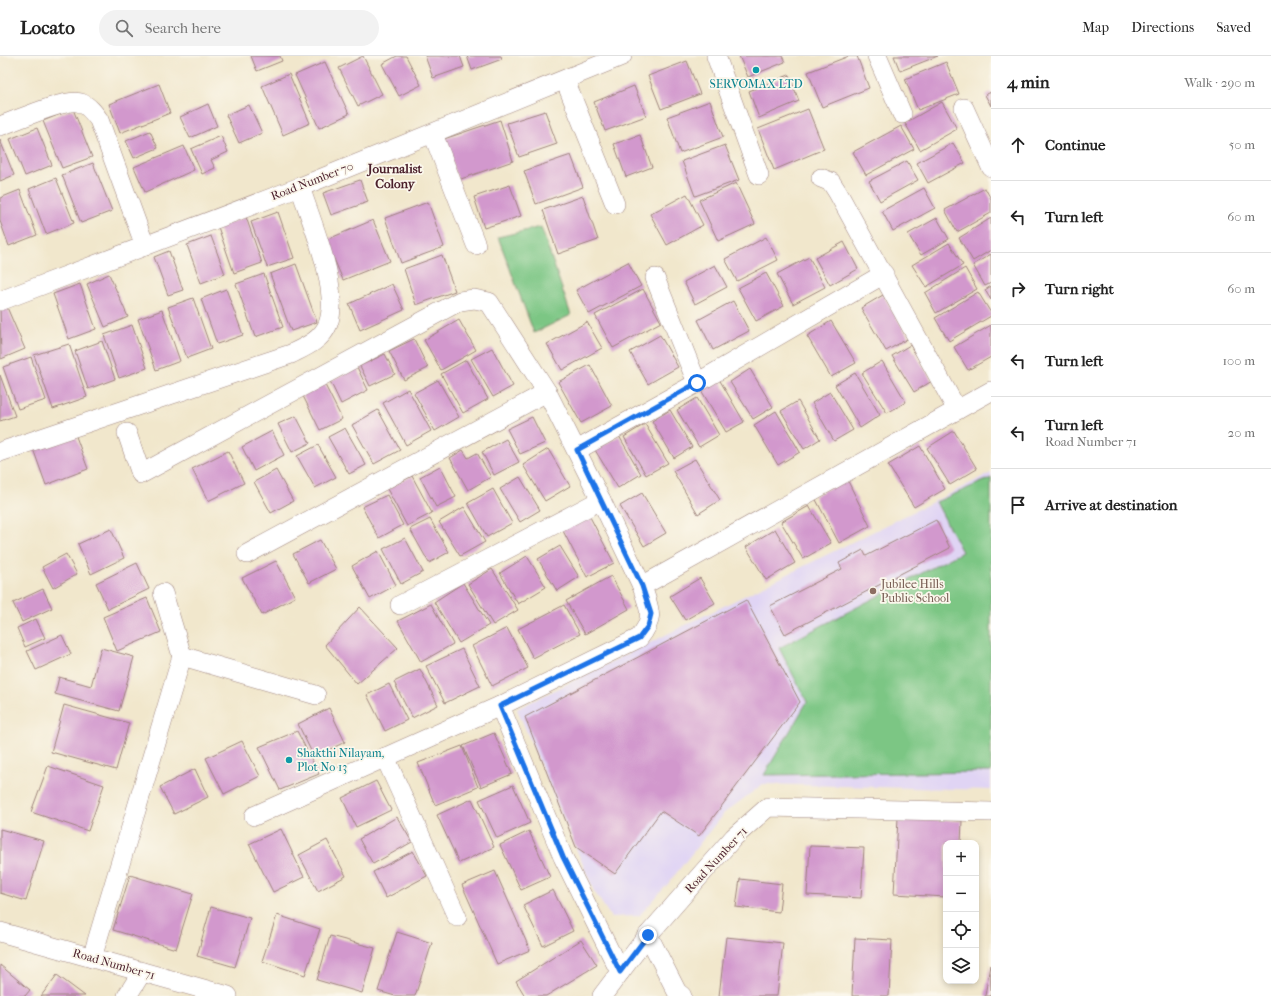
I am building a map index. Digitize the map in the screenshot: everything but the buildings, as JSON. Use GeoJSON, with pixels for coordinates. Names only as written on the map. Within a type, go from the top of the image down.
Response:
{"type":"FeatureCollection","features":[{"type":"Feature","properties":{"kind":"street","name":"Road Number 70"},"geometry":{"type":"LineString","coordinates":[[0,301],[433,134],[622,56]]}},
{"type":"Feature","properties":{"kind":"street"},"geometry":{"type":"LineString","coordinates":[[716,56],[759,175]]}},
{"type":"Feature","properties":{"kind":"street"},"geometry":{"type":"LineString","coordinates":[[877,56],[902,114]]}},
{"type":"Feature","properties":{"kind":"street"},"geometry":{"type":"LineString","coordinates":[[565,80],[615,204]]}},
{"type":"Feature","properties":{"kind":"street"},"geometry":{"type":"LineString","coordinates":[[0,126],[64,102],[80,102],[92,110],[99,120],[145,246]]}},
{"type":"Feature","properties":{"kind":"street"},"geometry":{"type":"LineString","coordinates":[[964,108],[991,167]]}},
{"type":"Feature","properties":{"kind":"street"},"geometry":{"type":"LineString","coordinates":[[433,134],[476,246]]}},
{"type":"Feature","properties":{"kind":"street"},"geometry":{"type":"LineString","coordinates":[[821,178],[831,182],[884,274],[957,410]]}},
{"type":"Feature","properties":{"kind":"street"},"geometry":{"type":"LineString","coordinates":[[0,452],[291,354],[313,344],[328,325],[332,305],[331,285],[300,186]]}},
{"type":"Feature","properties":{"kind":"street"},"geometry":{"type":"LineString","coordinates":[[577,450],[697,383],[884,274]]}},
{"type":"Feature","properties":{"kind":"street"},"geometry":{"type":"LineString","coordinates":[[654,278],[697,383]]}},
{"type":"Feature","properties":{"kind":"street"},"geometry":{"type":"LineString","coordinates":[[127,433],[141,474],[460,301],[474,299],[489,302],[546,392],[577,450],[642,586],[651,614],[648,626],[639,638],[500,706],[254,816]]}},
{"type":"Feature","properties":{"kind":"street"},"geometry":{"type":"LineString","coordinates":[[642,586],[991,391]]}},
{"type":"Feature","properties":{"kind":"street"},"geometry":{"type":"LineString","coordinates":[[247,554],[546,392]]}},
{"type":"Feature","properties":{"kind":"street"},"geometry":{"type":"LineString","coordinates":[[400,604],[601,500]]}},
{"type":"Feature","properties":{"kind":"street"},"geometry":{"type":"LineString","coordinates":[[92,958],[182,656],[163,593]]}},
{"type":"Feature","properties":{"kind":"street"},"geometry":{"type":"LineString","coordinates":[[182,656],[316,695]]}},
{"type":"Feature","properties":{"kind":"street"},"geometry":{"type":"LineString","coordinates":[[500,706],[563,857],[620,972]]}},
{"type":"Feature","properties":{"kind":"street"},"geometry":{"type":"LineString","coordinates":[[385,757],[457,917]]}},
{"type":"Feature","properties":{"kind":"street","name":"Road Number 71"},"geometry":{"type":"LineString","coordinates":[[602,996],[648,935],[734,837],[768,808],[991,812]]}},
{"type":"Feature","properties":{"kind":"street","name":"Road Number 71"},"geometry":{"type":"LineString","coordinates":[[0,932],[228,996]]}},
{"type":"Feature","properties":{"kind":"street"},"geometry":{"type":"LineString","coordinates":[[648,935],[677,992],[682,996]]}},
{"type":"Feature","properties":{"kind":"street"},"geometry":{"type":"LineString","coordinates":[[127,996],[142,972]]}},
{"type":"Feature","properties":{"kind":"shaded area","name":"Jubilee Hills Public School"},"geometry":{"type":"Polygon","coordinates":[[[991,473],[991,790],[763,784],[723,814],[667,885],[639,916],[611,917],[594,891],[517,709],[991,473]]]}},
{"type":"Feature","properties":{"kind":"green space"},"geometry":{"type":"Polygon","coordinates":[[[541,227],[571,315],[534,333],[498,237],[541,227]]]}},
{"type":"Feature","properties":{"kind":"green space"},"geometry":{"type":"Polygon","coordinates":[[[991,478],[991,772],[764,775],[807,702],[779,648],[962,552],[936,502],[991,478]]]}},
{"type":"Feature","properties":{"kind":"place","name":"SERVOMAX LTD"},"geometry":{"type":"Point","coordinates":[756,70]}},
{"type":"Feature","properties":{"kind":"place","name":"Jubilee Hills Public School"},"geometry":{"type":"Point","coordinates":[873,591]}},
{"type":"Feature","properties":{"kind":"place","name":"Shakthi Nilayam, Plot No 13"},"geometry":{"type":"Point","coordinates":[289,760]}},
{"type":"Feature","properties":{"kind":"district","name":"Journalist Colony"},"geometry":{"type":"Point","coordinates":[395,176]}},
{"type":"Feature","properties":{"kind":"route"},"geometry":{"type":"LineString","coordinates":[[648,935],[620,972],[563,857],[500,706],[639,638],[648,626],[651,614],[642,586],[577,450],[697,383]]}}]}
